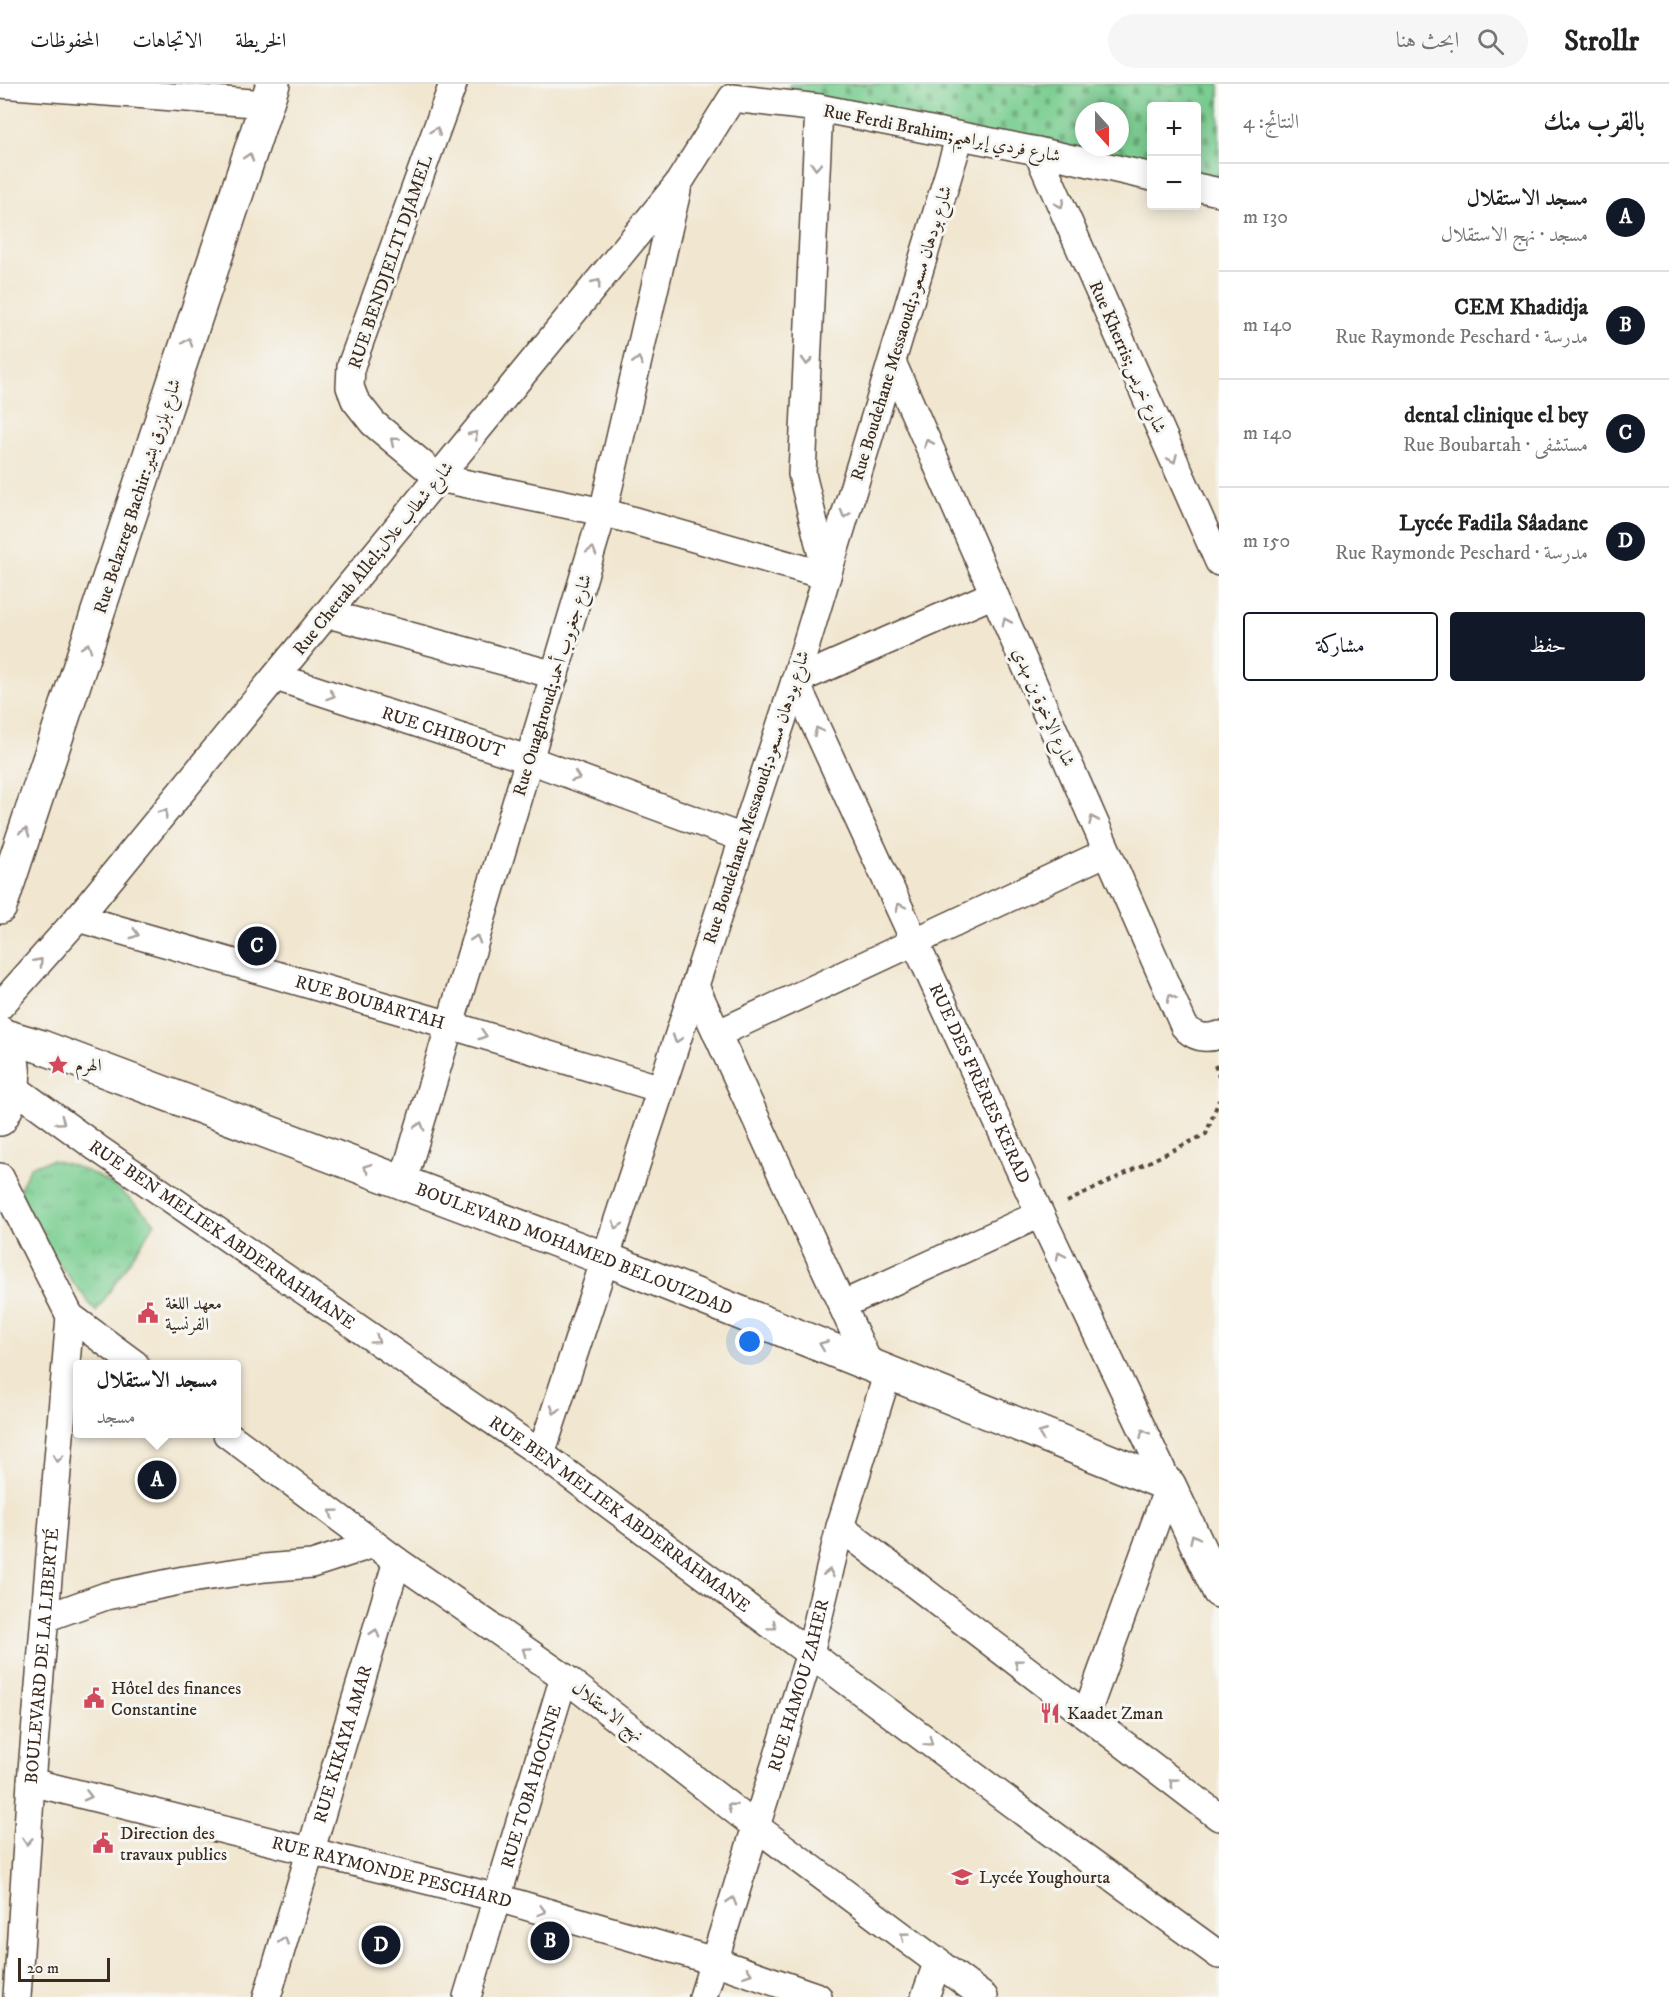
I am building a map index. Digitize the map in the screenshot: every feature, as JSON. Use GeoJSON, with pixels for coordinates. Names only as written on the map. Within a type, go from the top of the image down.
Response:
{"type":"FeatureCollection","features":[{"type":"Feature","properties":{"kind":"street"},"geometry":{"type":"LineString","coordinates":[[0,84],[270,94]]}},
{"type":"Feature","properties":{"kind":"street","name":"RUE BENDJELTI DJAMEL"},"geometry":{"type":"LineString","coordinates":[[439,478],[373,423],[355,400],[350,387],[351,366],[453,84]]}},
{"type":"Feature","properties":{"kind":"street","name":"Rue Belazreg Bachir;شارع بلزرق بشير"},"geometry":{"type":"LineString","coordinates":[[0,907],[270,94]]}},
{"type":"Feature","properties":{"kind":"street","name":"Rue Chettab Allel;شارع شطاب علال"},"geometry":{"type":"LineString","coordinates":[[0,1025],[78,918],[678,184],[732,98]]}},
{"type":"Feature","properties":{"kind":"street","name":"Rue Ferdi Brahim;شارع فردي إبراهيم"},"geometry":{"type":"LineString","coordinates":[[732,98],[819,108],[1036,151],[1147,176]]}},
{"type":"Feature","properties":{"kind":"street"},"geometry":{"type":"LineString","coordinates":[[439,478],[603,512],[827,576],[802,474],[819,108]]}},
{"type":"Feature","properties":{"kind":"street","name":"Rue Boudehane Messaoud;شارع بودهان مسعود"},"geometry":{"type":"LineString","coordinates":[[541,1454],[795,681],[960,136]]}},
{"type":"Feature","properties":{"kind":"street","name":"Rue Kherris;شارع خريس"},"geometry":{"type":"LineString","coordinates":[[1036,151],[1219,562]]}},
{"type":"Feature","properties":{"kind":"street","name":"Rue Ouaghroud;شارع جغروب أحمد"},"geometry":{"type":"LineString","coordinates":[[403,1182],[603,512],[678,184]]}},
{"type":"Feature","properties":{"kind":"street"},"geometry":{"type":"LineString","coordinates":[[1201,188],[1219,192]]}},
{"type":"Feature","properties":{"kind":"street","name":"شارع الإخوة بن مهدي"},"geometry":{"type":"LineString","coordinates":[[892,362],[1184,1026],[1194,1035],[1213,1037]]}},
{"type":"Feature","properties":{"kind":"street"},"geometry":{"type":"LineString","coordinates":[[795,681],[994,594]]}},
{"type":"Feature","properties":{"kind":"street"},"geometry":{"type":"LineString","coordinates":[[328,614],[555,675]]}},
{"type":"Feature","properties":{"kind":"street","name":"RUE CHIBOUT"},"geometry":{"type":"LineString","coordinates":[[276,677],[530,760],[743,838]]}},
{"type":"Feature","properties":{"kind":"street","name":"RUE DES FRÈRES KERAD"},"geometry":{"type":"LineString","coordinates":[[795,681],[1040,1214],[1169,1485]]}},
{"type":"Feature","properties":{"kind":"street"},"geometry":{"type":"LineString","coordinates":[[717,1034],[1107,852]]}},
{"type":"Feature","properties":{"kind":"street","name":"RUE BOUBARTAH"},"geometry":{"type":"LineString","coordinates":[[78,918],[450,1025],[661,1089]]}},
{"type":"Feature","properties":{"kind":"street"},"geometry":{"type":"LineString","coordinates":[[694,986],[842,1305],[879,1368]]}},
{"type":"Feature","properties":{"kind":"street"},"geometry":{"type":"LineString","coordinates":[[0,1025],[14,1069],[13,1087],[8,1107],[0,1119]]}},
{"type":"Feature","properties":{"kind":"street","name":"BOULEVARD MOHAMED BELOUIZDAD"},"geometry":{"type":"LineString","coordinates":[[0,1025],[50,1050],[606,1259],[1169,1485]]}},
{"type":"Feature","properties":{"kind":"street","name":"RUE BEN MELIEK ABDERRAHMANE"},"geometry":{"type":"LineString","coordinates":[[13,1087],[541,1454],[1219,1955]]}},
{"type":"Feature","properties":{"kind":"street"},"geometry":{"type":"LineString","coordinates":[[0,1177],[70,1316],[128,1360]]}},
{"type":"Feature","properties":{"kind":"street"},"geometry":{"type":"LineString","coordinates":[[842,1305],[1040,1214]]}},
{"type":"Feature","properties":{"kind":"street","name":"BOULEVARD DE LA LIBERTÉ"},"geometry":{"type":"LineString","coordinates":[[17,1997],[31,1782],[70,1316]]}},
{"type":"Feature","properties":{"kind":"street","name":"RUE HAMOU ZAHER"},"geometry":{"type":"LineString","coordinates":[[703,1997],[810,1653],[879,1368]]}},
{"type":"Feature","properties":{"kind":"street","name":"نهج الاستقلال"},"geometry":{"type":"LineString","coordinates":[[232,1438],[397,1561],[564,1677],[755,1826],[984,1997]]}},
{"type":"Feature","properties":{"kind":"street"},"geometry":{"type":"LineString","coordinates":[[1169,1485],[1219,1591]]}},
{"type":"Feature","properties":{"kind":"street"},"geometry":{"type":"LineString","coordinates":[[1086,1715],[1169,1485]]}},
{"type":"Feature","properties":{"kind":"street"},"geometry":{"type":"LineString","coordinates":[[840,1527],[1219,1817]]}},
{"type":"Feature","properties":{"kind":"street"},"geometry":{"type":"LineString","coordinates":[[45,1618],[106,1596],[184,1580],[265,1568],[312,1564],[374,1544]]}},
{"type":"Feature","properties":{"kind":"street","name":"RUE KIKAYA AMAR"},"geometry":{"type":"LineString","coordinates":[[267,1997],[397,1561]]}},
{"type":"Feature","properties":{"kind":"street","name":"RUE TOBA HOCINE"},"geometry":{"type":"LineString","coordinates":[[467,1997],[564,1677]]}},
{"type":"Feature","properties":{"kind":"street","name":"RUE RAYMONDE PESCHARD"},"geometry":{"type":"LineString","coordinates":[[31,1782],[498,1898],[714,1961],[818,1997]]}},
{"type":"Feature","properties":{"kind":"street"},"geometry":{"type":"LineString","coordinates":[[925,1997],[938,1961]]}},
{"type":"Feature","properties":{"kind":"path"},"geometry":{"type":"LineString","coordinates":[[1040,1214],[1206,1134],[1219,1100]]}},
{"type":"Feature","properties":{"kind":"green space"},"geometry":{"type":"Polygon","coordinates":[[[790,84],[1219,84],[1219,185],[1201,181],[1201,102],[1147,102],[1147,170],[1080,156],[1129,156],[1129,102],[1075,102],[1075,155],[786,94],[790,84]]]}},
{"type":"Feature","properties":{"kind":"green space"},"geometry":{"type":"Polygon","coordinates":[[[52,1160],[84,1169],[109,1183],[121,1191],[155,1223],[96,1312],[49,1251],[19,1190],[31,1166],[52,1160]]]}},
{"type":"Feature","properties":{"kind":"place","name":"dental clinique el bey"},"geometry":{"type":"Point","coordinates":[257,946]}},
{"type":"Feature","properties":{"kind":"place","name":"الهرم"},"geometry":{"type":"Point","coordinates":[58,1065]}},
{"type":"Feature","properties":{"kind":"place","name":"معهد اللغة الفرنسية"},"geometry":{"type":"Point","coordinates":[148,1313]}},
{"type":"Feature","properties":{"kind":"place","name":"مسجد الاستقلال"},"geometry":{"type":"Point","coordinates":[157,1480]}},
{"type":"Feature","properties":{"kind":"place","name":"Hôtel des finances Constantine"},"geometry":{"type":"Point","coordinates":[94,1698]}},
{"type":"Feature","properties":{"kind":"place","name":"Kaadet Zman"},"geometry":{"type":"Point","coordinates":[1050,1713]}},
{"type":"Feature","properties":{"kind":"place","name":"Direction des travaux publics"},"geometry":{"type":"Point","coordinates":[103,1843]}},
{"type":"Feature","properties":{"kind":"place","name":"Lycée Youghourta"},"geometry":{"type":"Point","coordinates":[962,1877]}},
{"type":"Feature","properties":{"kind":"place","name":"CEM Khadidja"},"geometry":{"type":"Point","coordinates":[550,1941]}},
{"type":"Feature","properties":{"kind":"place","name":"Lycée Fadila Sâadane"},"geometry":{"type":"Point","coordinates":[381,1945]}}]}
